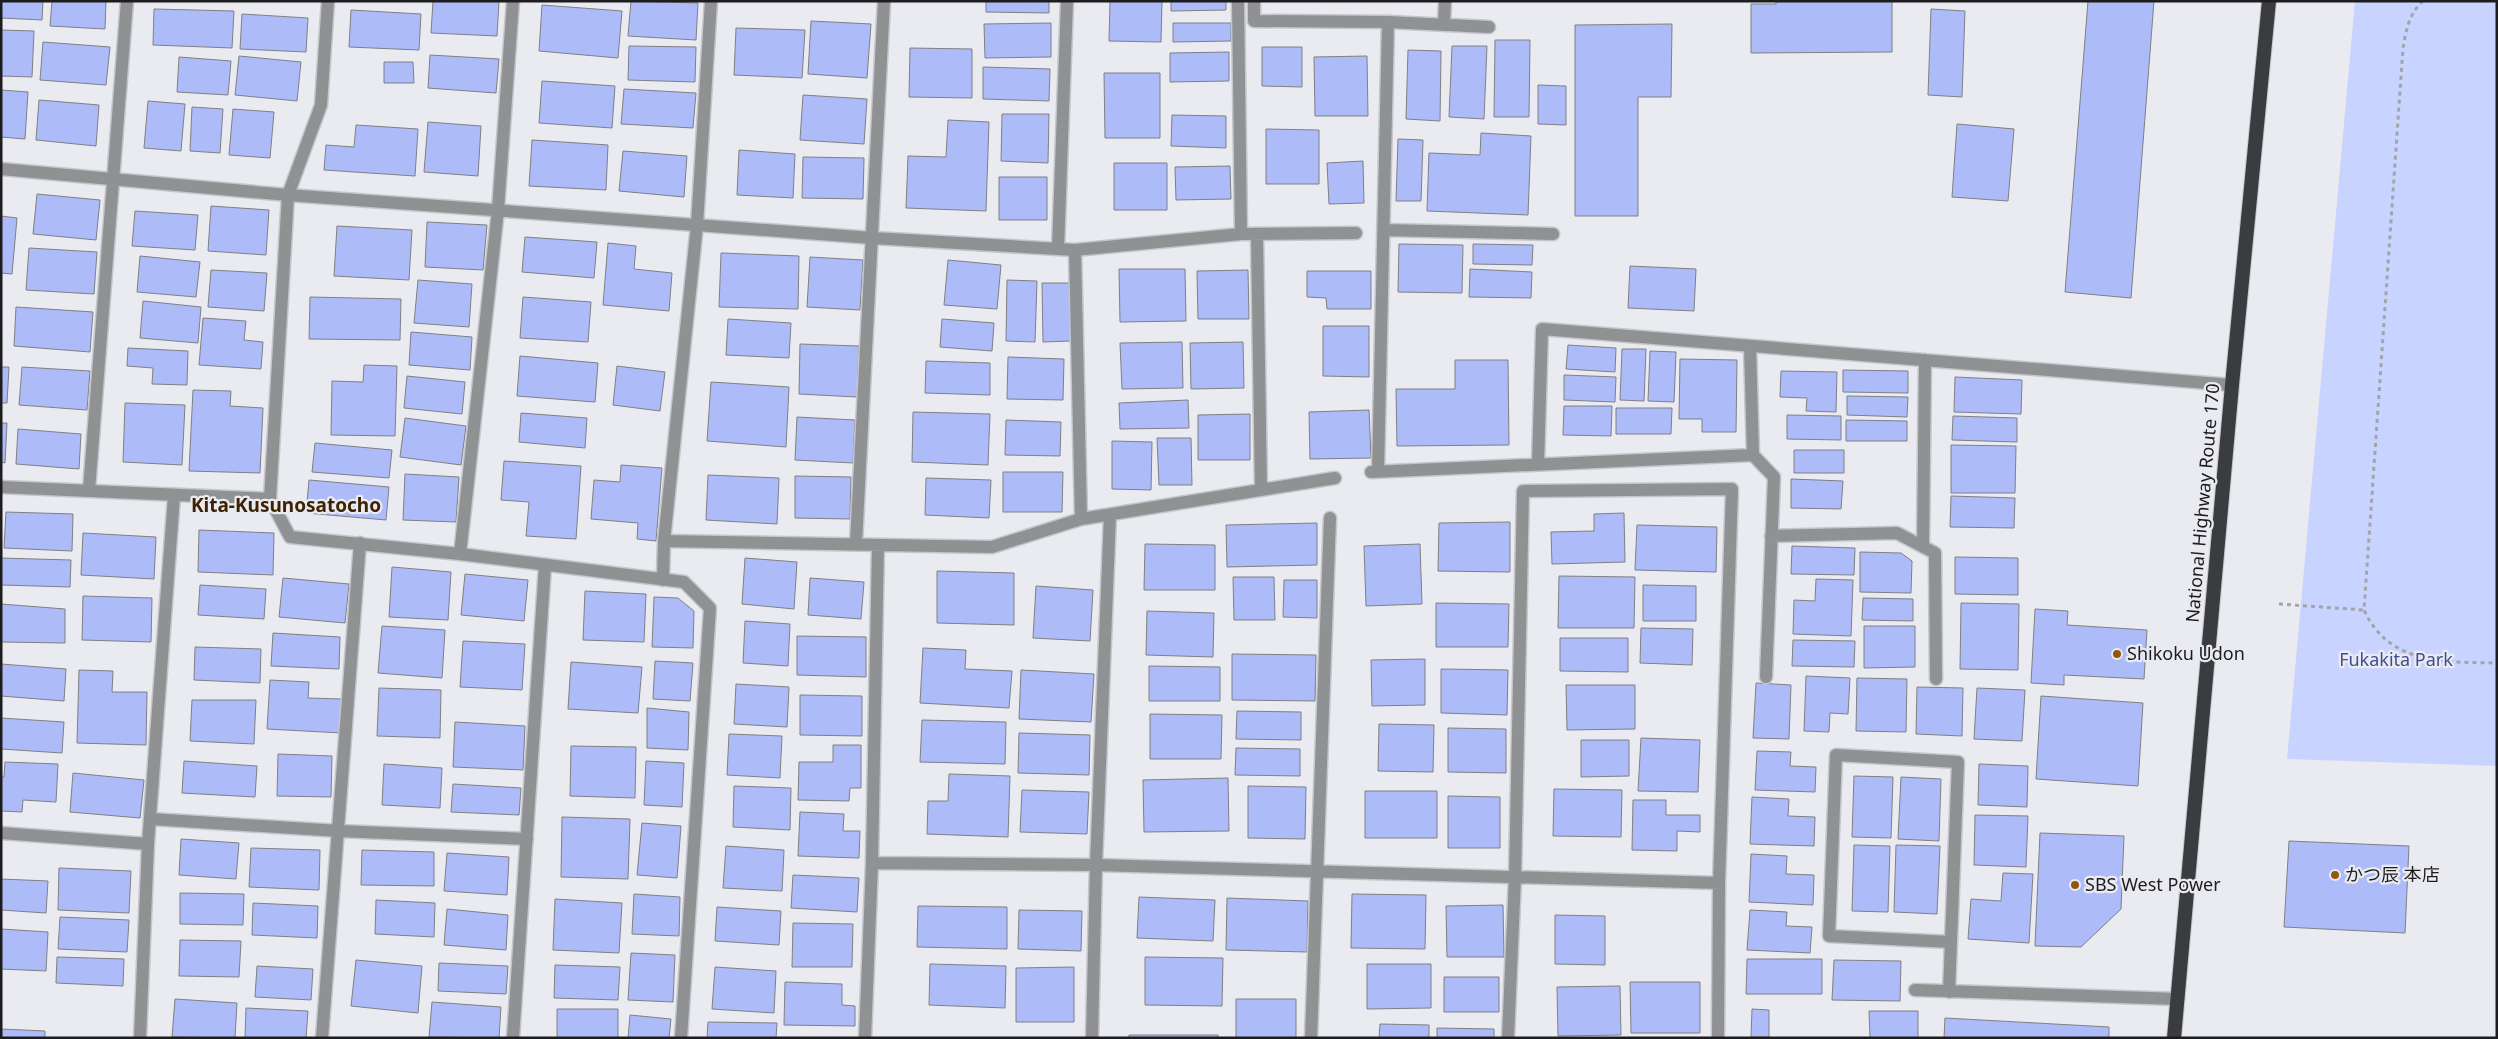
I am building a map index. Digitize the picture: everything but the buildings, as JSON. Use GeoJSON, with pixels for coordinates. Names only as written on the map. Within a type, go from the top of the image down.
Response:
{"type":"FeatureCollection","features":[{"type":"Feature","properties":{"kind":"highway","name":"National Highway Route 170"},"geometry":{"type":"LineString","coordinates":[[2174,1038],[2232,385],[2269,1]]}},
{"type":"Feature","properties":{"kind":"street"},"geometry":{"type":"LineString","coordinates":[[89,490],[127,1]]}},
{"type":"Feature","properties":{"kind":"street"},"geometry":{"type":"LineString","coordinates":[[328,1],[321,105],[288,195],[270,499],[290,537],[460,554],[684,582],[710,608],[681,1038]]}},
{"type":"Feature","properties":{"kind":"street"},"geometry":{"type":"LineString","coordinates":[[460,554],[498,210],[513,1]]}},
{"type":"Feature","properties":{"kind":"street"},"geometry":{"type":"LineString","coordinates":[[663,580],[664,541],[697,225],[711,1]]}},
{"type":"Feature","properties":{"kind":"street"},"geometry":{"type":"LineString","coordinates":[[856,543],[884,1]]}},
{"type":"Feature","properties":{"kind":"street"},"geometry":{"type":"LineString","coordinates":[[1058,249],[1067,1]]}},
{"type":"Feature","properties":{"kind":"street"},"geometry":{"type":"LineString","coordinates":[[1238,1],[1241,234]]}},
{"type":"Feature","properties":{"kind":"street"},"geometry":{"type":"LineString","coordinates":[[1254,1],[1254,21],[1388,22],[1489,27]]}},
{"type":"Feature","properties":{"kind":"street"},"geometry":{"type":"LineString","coordinates":[[1444,1],[1444,25]]}},
{"type":"Feature","properties":{"kind":"street"},"geometry":{"type":"LineString","coordinates":[[1388,22],[1384,230],[1374,472],[1753,455]]}},
{"type":"Feature","properties":{"kind":"street"},"geometry":{"type":"LineString","coordinates":[[1,169],[288,195],[873,238],[1075,250],[1241,234],[1356,233]]}},
{"type":"Feature","properties":{"kind":"street"},"geometry":{"type":"LineString","coordinates":[[1384,230],[1553,234]]}},
{"type":"Feature","properties":{"kind":"street"},"geometry":{"type":"LineString","coordinates":[[1257,235],[1261,489]]}},
{"type":"Feature","properties":{"kind":"street"},"geometry":{"type":"LineString","coordinates":[[1075,250],[1081,519]]}},
{"type":"Feature","properties":{"kind":"street"},"geometry":{"type":"LineString","coordinates":[[1538,464],[1542,329],[2232,385]]}},
{"type":"Feature","properties":{"kind":"street"},"geometry":{"type":"LineString","coordinates":[[1750,346],[1753,455],[1774,477],[1766,677]]}},
{"type":"Feature","properties":{"kind":"street"},"geometry":{"type":"LineString","coordinates":[[1923,547],[1925,360]]}},
{"type":"Feature","properties":{"kind":"street"},"geometry":{"type":"LineString","coordinates":[[664,541],[856,543],[992,547],[1081,519],[1335,478]]}},
{"type":"Feature","properties":{"kind":"street"},"geometry":{"type":"LineString","coordinates":[[1,487],[270,499]]}},
{"type":"Feature","properties":{"kind":"street"},"geometry":{"type":"LineString","coordinates":[[1508,1038],[1515,877],[1523,491],[1732,489],[1719,883],[1718,1038]]}},
{"type":"Feature","properties":{"kind":"street"},"geometry":{"type":"LineString","coordinates":[[140,1038],[148,844],[174,496]]}},
{"type":"Feature","properties":{"kind":"street"},"geometry":{"type":"LineString","coordinates":[[1092,1038],[1096,865],[1110,515]]}},
{"type":"Feature","properties":{"kind":"street"},"geometry":{"type":"LineString","coordinates":[[1311,1038],[1330,518]]}},
{"type":"Feature","properties":{"kind":"street"},"geometry":{"type":"LineString","coordinates":[[1772,536],[1897,533],[1934,553],[1936,679]]}},
{"type":"Feature","properties":{"kind":"street"},"geometry":{"type":"LineString","coordinates":[[322,1038],[360,543]]}},
{"type":"Feature","properties":{"kind":"street"},"geometry":{"type":"LineString","coordinates":[[865,1038],[872,864],[878,545]]}},
{"type":"Feature","properties":{"kind":"street"},"geometry":{"type":"LineString","coordinates":[[512,1038],[545,566]]}},
{"type":"Feature","properties":{"kind":"street"},"geometry":{"type":"LineString","coordinates":[[1949,992],[1951,942],[1958,762],[1836,755],[1829,936],[1951,942]]}},
{"type":"Feature","properties":{"kind":"street"},"geometry":{"type":"LineString","coordinates":[[151,819],[339,831],[527,839]]}},
{"type":"Feature","properties":{"kind":"street"},"geometry":{"type":"LineString","coordinates":[[1,833],[148,844]]}},
{"type":"Feature","properties":{"kind":"street"},"geometry":{"type":"LineString","coordinates":[[872,864],[1096,865],[1316,873],[1719,883]]}},
{"type":"Feature","properties":{"kind":"street"},"geometry":{"type":"LineString","coordinates":[[1915,990],[2178,998]]}},
{"type":"Feature","properties":{"kind":"path"},"geometry":{"type":"LineString","coordinates":[[2422,1],[2416,7],[2406,27],[2403,48],[2364,610],[2370,622],[2384,637],[2407,652],[2436,661],[2497,663]]}},
{"type":"Feature","properties":{"kind":"path"},"geometry":{"type":"LineString","coordinates":[[2279,604],[2364,610]]}},
{"type":"Feature","properties":{"kind":"green space","name":"Fukakita Park"},"geometry":{"type":"Polygon","coordinates":[[[2355,1],[2497,1],[2497,766],[2287,759],[2355,1]]]}},
{"type":"Feature","properties":{"kind":"place","name":"Shikoku Udon"},"geometry":{"type":"Point","coordinates":[2117,654]}},
{"type":"Feature","properties":{"kind":"place","name":"かつ辰 本店"},"geometry":{"type":"Point","coordinates":[2335,875]}},
{"type":"Feature","properties":{"kind":"place","name":"SBS West Power"},"geometry":{"type":"Point","coordinates":[2075,885]}},
{"type":"Feature","properties":{"kind":"district","name":"Kita-Kusunosatocho"},"geometry":{"type":"Point","coordinates":[286,505]}}]}
